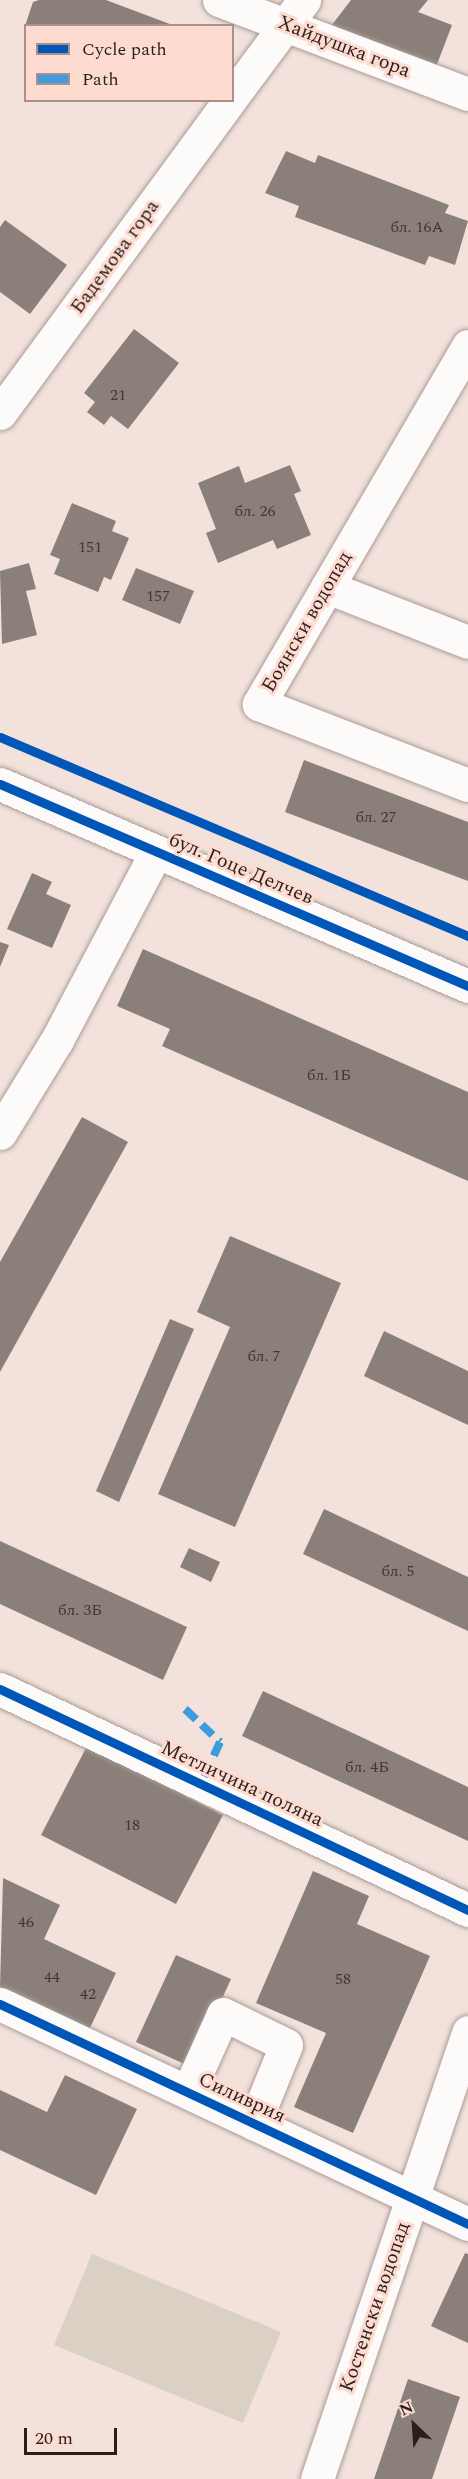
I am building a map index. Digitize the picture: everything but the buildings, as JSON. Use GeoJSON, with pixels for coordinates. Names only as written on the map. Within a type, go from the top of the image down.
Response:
{"type":"FeatureCollection","features":[{"type":"Feature","properties":{"kind":"street","name":"Хайдушка гора"},"geometry":{"type":"LineString","coordinates":[[219,0],[295,13],[468,94]]}},
{"type":"Feature","properties":{"kind":"street"},"geometry":{"type":"LineString","coordinates":[[234,94],[295,13]]}},
{"type":"Feature","properties":{"kind":"street","name":"Бадемова гора"},"geometry":{"type":"LineString","coordinates":[[0,413],[229,102]]}},
{"type":"Feature","properties":{"kind":"street","name":"Боянски водопад"},"geometry":{"type":"LineString","coordinates":[[468,346],[259,704],[468,785]]}},
{"type":"Feature","properties":{"kind":"street"},"geometry":{"type":"LineString","coordinates":[[327,587],[468,642]]}},
{"type":"Feature","properties":{"kind":"street","name":"бул. Гоце Делчев"},"geometry":{"type":"LineString","coordinates":[[0,784],[468,986]]}},
{"type":"Feature","properties":{"kind":"street"},"geometry":{"type":"LineString","coordinates":[[0,1133],[57,1040],[156,852]]}},
{"type":"Feature","properties":{"kind":"street","name":"Метличина поляна"},"geometry":{"type":"LineString","coordinates":[[0,1689],[468,1911]]}},
{"type":"Feature","properties":{"kind":"street","name":"Силиврия"},"geometry":{"type":"LineString","coordinates":[[0,2004],[468,2224]]}},
{"type":"Feature","properties":{"kind":"street"},"geometry":{"type":"LineString","coordinates":[[188,2092],[223,2014],[286,2044],[254,2124]]}},
{"type":"Feature","properties":{"kind":"street","name":"Костенски водопад"},"geometry":{"type":"LineString","coordinates":[[317,2479],[468,2032]]}},
{"type":"Feature","properties":{"kind":"shaded area"},"geometry":{"type":"Polygon","coordinates":[[[92,2254],[281,2332],[243,2423],[54,2345],[92,2254]]]}},
{"type":"Feature","properties":{"kind":"marked path"},"geometry":{"type":"LineString","coordinates":[[185,1709],[220,1742],[201,1784]]}},
{"type":"Feature","properties":{"kind":"cycle path"},"geometry":{"type":"LineString","coordinates":[[0,737],[468,936]]}},
{"type":"Feature","properties":{"kind":"cycle path"},"geometry":{"type":"LineString","coordinates":[[0,784],[468,986]]}},
{"type":"Feature","properties":{"kind":"cycle path"},"geometry":{"type":"LineString","coordinates":[[0,1689],[468,1910]]}},
{"type":"Feature","properties":{"kind":"cycle path"},"geometry":{"type":"LineString","coordinates":[[0,2004],[468,2224]]}}]}
